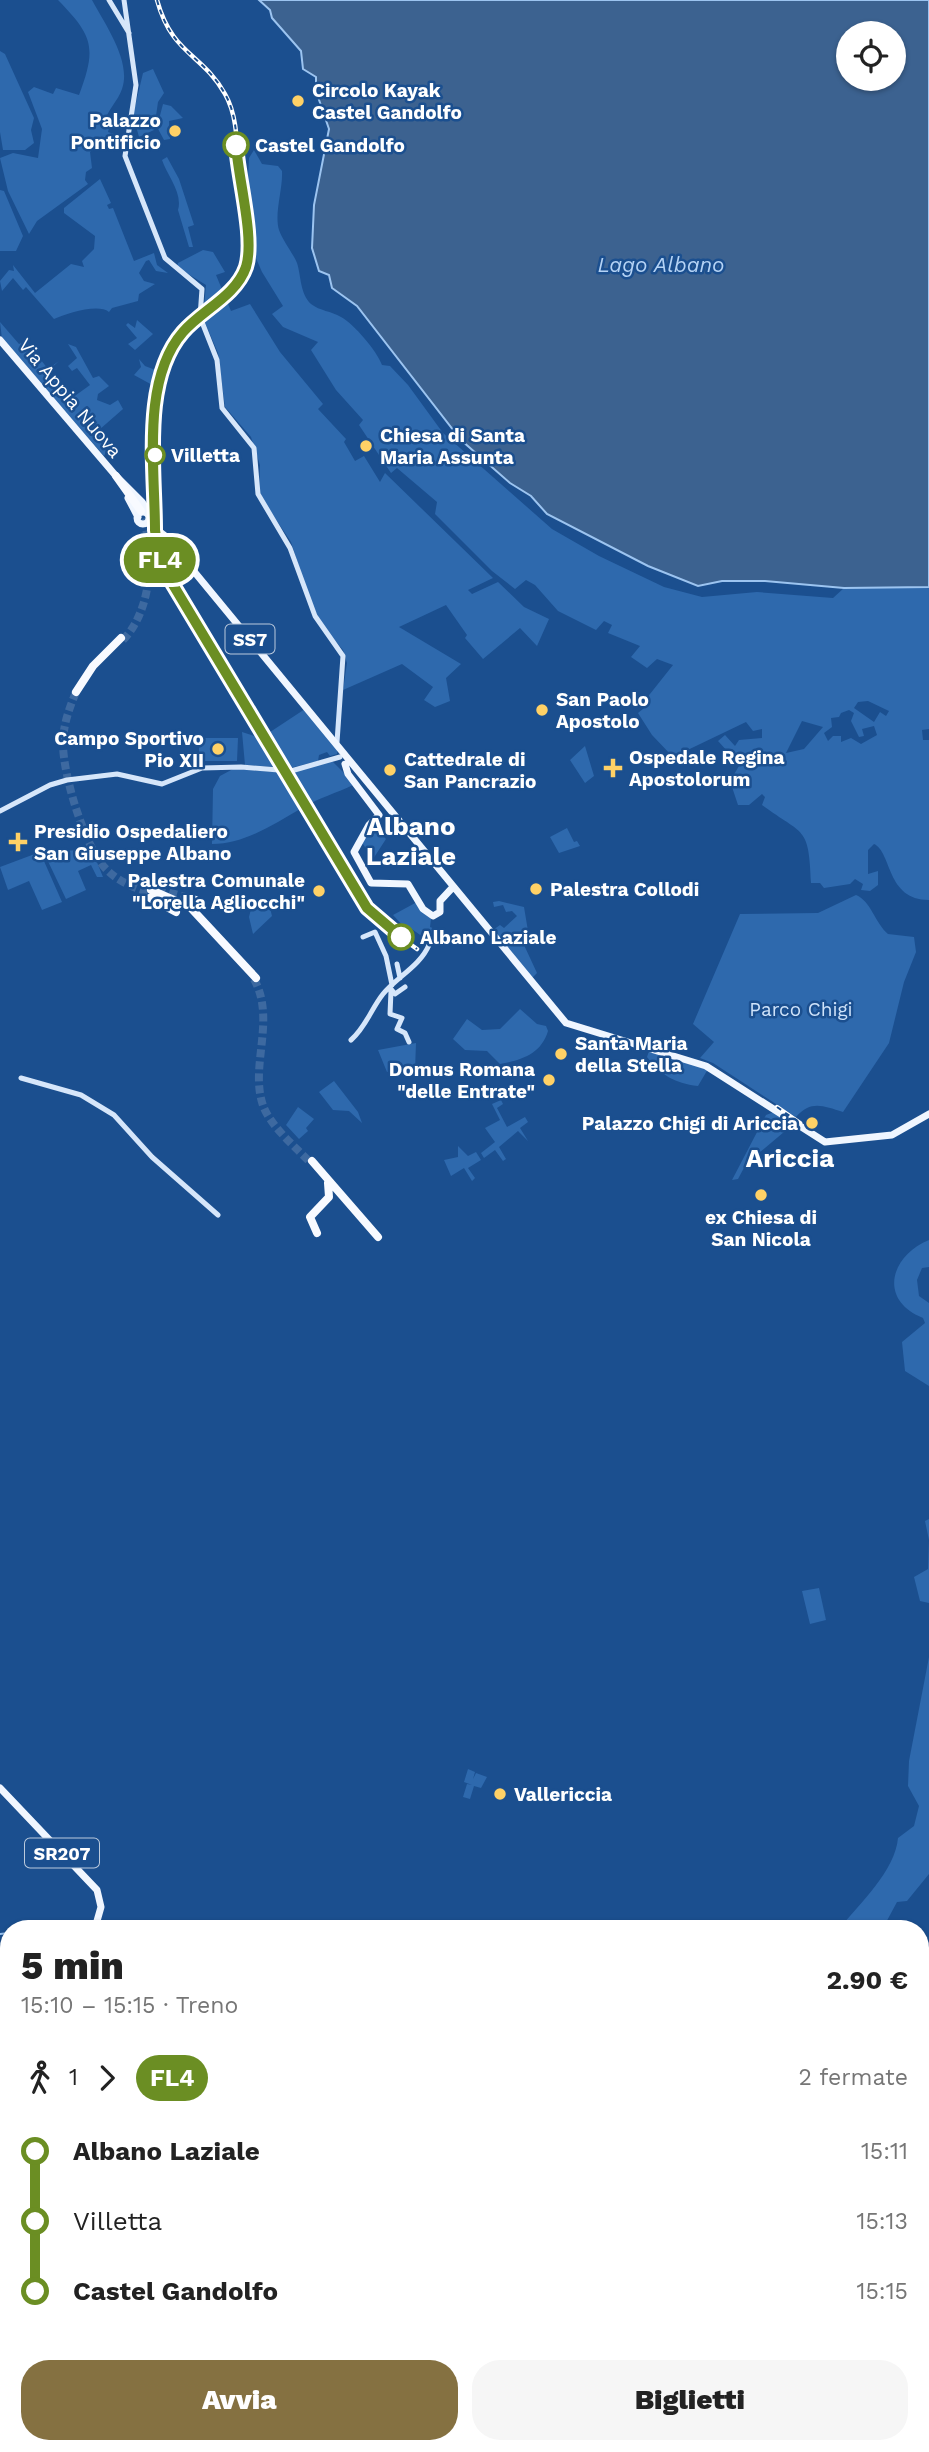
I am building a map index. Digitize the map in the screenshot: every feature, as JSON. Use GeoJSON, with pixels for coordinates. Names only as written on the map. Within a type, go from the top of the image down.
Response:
{"type":"FeatureCollection","features":[{"type":"Feature","properties":{"kind":"highway"},"geometry":{"type":"LineString","coordinates":[[116,476],[144,516]]}},
{"type":"Feature","properties":{"kind":"highway"},"geometry":{"type":"LineString","coordinates":[[77,692],[122,639]]}},
{"type":"Feature","properties":{"kind":"highway"},"geometry":{"type":"LineString","coordinates":[[151,894],[181,903],[198,902],[208,920],[255,979]]}},
{"type":"Feature","properties":{"kind":"highway"},"geometry":{"type":"LineString","coordinates":[[181,903],[226,942]]}},
{"type":"Feature","properties":{"kind":"highway"},"geometry":{"type":"LineString","coordinates":[[181,903],[237,956]]}},
{"type":"Feature","properties":{"kind":"highway"},"geometry":{"type":"LineString","coordinates":[[311,1162],[377,1237]]}},
{"type":"Feature","properties":{"kind":"highway"},"geometry":{"type":"LineString","coordinates":[[317,1233],[310,1216],[329,1197],[331,1186]]}},
{"type":"Feature","properties":{"kind":"main road"},"geometry":{"type":"LineString","coordinates":[[109,0],[129,33],[136,80],[125,156],[163,254],[170,265],[202,289],[201,318],[217,360],[222,408],[254,448],[258,494],[290,548],[315,616],[336,643],[344,662],[338,743],[348,775],[379,815],[354,852],[371,883],[406,883],[425,912],[433,916],[440,912],[440,901],[453,887]]}},
{"type":"Feature","properties":{"kind":"main road"},"geometry":{"type":"LineString","coordinates":[[124,0],[125,24]]}},
{"type":"Feature","properties":{"kind":"main road","name":"Via Appia Nuova"},"geometry":{"type":"LineString","coordinates":[[0,340],[138,498],[144,516]]}},
{"type":"Feature","properties":{"kind":"main road","name":"Via Appia Nuova"},"geometry":{"type":"LineString","coordinates":[[116,476],[144,516],[164,535],[338,743]]}},
{"type":"Feature","properties":{"kind":"main road"},"geometry":{"type":"LineString","coordinates":[[0,811],[67,780],[119,774],[162,784],[202,768],[241,767],[291,771],[344,758]]}},
{"type":"Feature","properties":{"kind":"main road"},"geometry":{"type":"LineString","coordinates":[[344,758],[566,1023],[700,1063],[720,1073],[825,1142],[898,1132],[929,1114]]}},
{"type":"Feature","properties":{"kind":"main road"},"geometry":{"type":"LineString","coordinates":[[363,937],[375,932],[386,956],[391,988],[390,1014],[402,1018],[397,1029],[405,1033],[409,1042]]}},
{"type":"Feature","properties":{"kind":"main road"},"geometry":{"type":"LineString","coordinates":[[351,1040],[391,988],[421,959],[429,945]]}},
{"type":"Feature","properties":{"kind":"main road"},"geometry":{"type":"LineString","coordinates":[[397,964],[400,978]]}},
{"type":"Feature","properties":{"kind":"main road"},"geometry":{"type":"LineString","coordinates":[[391,988],[395,994],[405,987]]}},
{"type":"Feature","properties":{"kind":"main road"},"geometry":{"type":"LineString","coordinates":[[21,1078],[81,1095],[113,1114],[152,1157],[218,1215]]}},
{"type":"Feature","properties":{"kind":"main road","name":"SR207"},"geometry":{"type":"LineString","coordinates":[[0,1788],[97,1890],[101,1904],[97,1920]]}},
{"type":"Feature","properties":{"kind":"green space"},"geometry":{"type":"Polygon","coordinates":[[[58,0],[92,0],[115,43],[124,78],[122,89],[104,123],[110,124],[108,132],[123,137],[121,147],[98,146],[90,152],[92,168],[86,172],[85,180],[88,184],[37,221],[29,234],[8,191],[0,158],[13,153],[38,158],[42,129],[28,92],[34,87],[53,94],[56,88],[79,95],[85,79],[89,53],[85,33],[58,0]]]}},
{"type":"Feature","properties":{"kind":"green space"},"geometry":{"type":"Polygon","coordinates":[[[0,51],[5,54],[34,118],[31,130],[34,143],[25,150],[3,150],[0,132],[0,51]]]}},
{"type":"Feature","properties":{"kind":"green space"},"geometry":{"type":"Polygon","coordinates":[[[153,69],[164,93],[158,102],[154,130],[139,137],[133,115],[143,73],[153,69]]]}},
{"type":"Feature","properties":{"kind":"green space"},"geometry":{"type":"Polygon","coordinates":[[[163,104],[171,106],[183,118],[169,121],[170,139],[164,140],[157,127],[163,104]]]}},
{"type":"Feature","properties":{"kind":"green space"},"geometry":{"type":"Polygon","coordinates":[[[254,150],[262,164],[278,166],[282,171],[279,230],[297,263],[307,300],[352,325],[382,365],[390,366],[408,385],[443,433],[552,529],[599,556],[664,587],[702,597],[757,592],[833,598],[844,588],[929,587],[929,729],[922,730],[923,740],[929,740],[929,900],[915,898],[897,884],[880,849],[874,844],[868,850],[868,874],[878,871],[878,885],[870,891],[861,890],[863,884],[855,879],[850,884],[824,888],[820,883],[811,883],[808,851],[802,834],[762,805],[765,797],[762,794],[749,805],[738,805],[730,781],[742,761],[732,749],[728,752],[718,741],[725,735],[735,746],[739,740],[762,738],[762,729],[753,731],[746,722],[673,757],[652,735],[638,713],[649,704],[646,699],[673,665],[657,659],[647,668],[631,657],[640,646],[608,633],[612,625],[604,621],[596,630],[558,611],[535,585],[526,580],[515,589],[492,571],[435,514],[437,502],[397,468],[391,473],[359,425],[363,420],[336,390],[311,350],[318,342],[283,327],[272,314],[283,306],[262,272],[251,247],[243,184],[248,179],[249,158],[254,150]],[[868,701],[858,702],[854,708],[874,722],[880,712],[886,716],[889,711],[868,701]],[[849,710],[841,713],[839,717],[831,718],[832,727],[824,733],[828,741],[833,736],[841,736],[841,742],[851,738],[861,744],[877,735],[874,726],[862,729],[864,736],[859,737],[851,721],[854,713],[849,710]],[[802,721],[786,753],[804,749],[823,727],[802,721]]]}},
{"type":"Feature","properties":{"kind":"green space"},"geometry":{"type":"Polygon","coordinates":[[[167,157],[179,179],[194,225],[188,227],[193,247],[189,247],[178,210],[178,197],[162,160],[167,157]]]}},
{"type":"Feature","properties":{"kind":"green space"},"geometry":{"type":"Polygon","coordinates":[[[100,179],[111,203],[107,205],[109,209],[113,208],[134,261],[154,253],[157,265],[168,273],[156,271],[149,260],[146,261],[139,273],[144,281],[155,284],[139,294],[138,301],[112,308],[109,312],[90,309],[54,319],[26,287],[23,290],[13,278],[2,291],[0,281],[9,270],[14,271],[13,265],[35,293],[71,264],[84,267],[82,261],[94,249],[95,236],[64,213],[64,208],[100,179]]]}},
{"type":"Feature","properties":{"kind":"green space"},"geometry":{"type":"Polygon","coordinates":[[[0,190],[4,191],[23,236],[16,251],[0,251],[0,190]]]}},
{"type":"Feature","properties":{"kind":"green space"},"geometry":{"type":"Polygon","coordinates":[[[203,250],[213,252],[225,272],[216,275],[231,311],[250,304],[280,352],[323,404],[318,409],[346,439],[344,442],[355,461],[364,456],[380,482],[385,473],[493,578],[468,590],[472,594],[498,582],[524,607],[549,619],[537,646],[520,628],[483,659],[465,638],[467,635],[446,605],[399,627],[461,664],[446,678],[450,701],[435,707],[424,700],[433,687],[402,664],[343,690],[347,663],[343,650],[322,625],[310,600],[291,542],[259,494],[260,465],[251,437],[225,407],[218,353],[203,318],[206,285],[177,267],[178,263],[203,250]]]}},
{"type":"Feature","properties":{"kind":"green space"},"geometry":{"type":"Polygon","coordinates":[[[137,320],[153,334],[135,350],[128,344],[137,338],[126,325],[128,323],[135,328],[137,320]]]}},
{"type":"Feature","properties":{"kind":"green space"},"geometry":{"type":"Polygon","coordinates":[[[0,322],[19,344],[26,341],[48,369],[59,361],[48,371],[72,398],[90,385],[77,368],[72,371],[68,366],[77,358],[68,344],[76,347],[93,378],[99,376],[109,386],[98,394],[97,400],[110,405],[118,400],[123,409],[99,430],[107,450],[104,456],[2,339],[0,322]]]}},
{"type":"Feature","properties":{"kind":"green space"},"geometry":{"type":"Polygon","coordinates":[[[139,359],[145,366],[158,371],[156,387],[134,375],[141,367],[139,359]]]}},
{"type":"Feature","properties":{"kind":"green space"},"geometry":{"type":"Polygon","coordinates":[[[305,709],[338,748],[337,754],[330,756],[327,752],[319,755],[318,761],[290,768],[245,765],[242,732],[261,738],[305,709]]]}},
{"type":"Feature","properties":{"kind":"green space","name":"Campo Sportivo Pio XII"},"geometry":{"type":"Polygon","coordinates":[[[199,738],[238,738],[237,761],[199,761],[199,738]]]}},
{"type":"Feature","properties":{"kind":"green space"},"geometry":{"type":"Polygon","coordinates":[[[585,746],[594,776],[585,783],[570,760],[585,746]]]}},
{"type":"Feature","properties":{"kind":"green space"},"geometry":{"type":"Polygon","coordinates":[[[331,760],[355,784],[315,801],[248,837],[212,844],[213,789],[220,776],[233,769],[291,773],[331,760]]]}},
{"type":"Feature","properties":{"kind":"green space"},"geometry":{"type":"Polygon","coordinates":[[[373,825],[386,839],[373,859],[361,841],[373,825]]]}},
{"type":"Feature","properties":{"kind":"green space"},"geometry":{"type":"Polygon","coordinates":[[[567,828],[574,842],[577,841],[580,846],[559,853],[550,837],[567,828]]]}},
{"type":"Feature","properties":{"kind":"green space"},"geometry":{"type":"Polygon","coordinates":[[[92,850],[103,877],[97,877],[91,865],[78,871],[86,890],[66,899],[45,855],[52,851],[92,850]]]}},
{"type":"Feature","properties":{"kind":"green space"},"geometry":{"type":"Polygon","coordinates":[[[40,852],[62,902],[42,910],[29,881],[8,890],[0,867],[40,852]]]}},
{"type":"Feature","properties":{"kind":"green space","name":"Parco Chigi"},"geometry":{"type":"Polygon","coordinates":[[[856,895],[866,902],[888,934],[914,937],[916,952],[904,982],[889,1043],[843,1112],[812,1106],[796,1117],[713,1063],[700,1058],[714,1042],[693,1024],[740,914],[818,913],[856,895]]]}},
{"type":"Feature","properties":{"kind":"green space"},"geometry":{"type":"Polygon","coordinates":[[[268,900],[272,916],[253,934],[249,917],[252,905],[268,900]]]}},
{"type":"Feature","properties":{"kind":"green space"},"geometry":{"type":"Polygon","coordinates":[[[417,902],[431,919],[430,927],[440,931],[434,939],[437,943],[435,946],[430,946],[430,942],[409,927],[406,929],[393,915],[417,902]]]}},
{"type":"Feature","properties":{"kind":"green space"},"geometry":{"type":"Polygon","coordinates":[[[493,902],[524,907],[528,931],[524,945],[537,973],[532,978],[493,930],[500,925],[504,928],[517,916],[512,911],[506,912],[503,905],[494,907],[493,902]]]}},
{"type":"Feature","properties":{"kind":"green space"},"geometry":{"type":"Polygon","coordinates":[[[520,1009],[537,1024],[546,1026],[548,1031],[541,1045],[530,1055],[500,1064],[487,1051],[465,1050],[453,1039],[467,1019],[482,1030],[500,1029],[520,1009]]]}},
{"type":"Feature","properties":{"kind":"green space"},"geometry":{"type":"Polygon","coordinates":[[[416,1043],[415,1070],[387,1072],[378,1050],[416,1043]]]}},
{"type":"Feature","properties":{"kind":"green space"},"geometry":{"type":"Polygon","coordinates":[[[649,1051],[708,1069],[698,1086],[682,1083],[657,1069],[647,1057],[649,1051]]]}},
{"type":"Feature","properties":{"kind":"green space"},"geometry":{"type":"Polygon","coordinates":[[[334,1081],[358,1112],[362,1123],[349,1111],[333,1110],[319,1092],[334,1081]]]}},
{"type":"Feature","properties":{"kind":"green space"},"geometry":{"type":"Polygon","coordinates":[[[501,1100],[503,1104],[497,1108],[507,1127],[525,1117],[528,1122],[520,1128],[528,1141],[518,1131],[499,1147],[506,1159],[503,1161],[495,1150],[484,1158],[481,1153],[495,1142],[485,1128],[500,1120],[492,1104],[501,1100]]]}},
{"type":"Feature","properties":{"kind":"green space"},"geometry":{"type":"Polygon","coordinates":[[[298,1107],[314,1119],[306,1128],[308,1131],[299,1139],[286,1125],[298,1107]]]}},
{"type":"Feature","properties":{"kind":"green space"},"geometry":{"type":"Polygon","coordinates":[[[774,1112],[796,1126],[784,1132],[746,1164],[738,1179],[732,1180],[766,1115],[774,1112]]]}},
{"type":"Feature","properties":{"kind":"green space"},"geometry":{"type":"Polygon","coordinates":[[[458,1146],[468,1156],[476,1152],[481,1160],[468,1168],[475,1178],[472,1181],[464,1168],[451,1176],[444,1160],[458,1157],[458,1146]]]}},
{"type":"Feature","properties":{"kind":"green space"},"geometry":{"type":"Polygon","coordinates":[[[929,1240],[929,1267],[922,1268],[917,1280],[919,1296],[929,1303],[929,1386],[905,1371],[902,1342],[925,1323],[923,1318],[899,1300],[894,1278],[905,1256],[929,1240]]]}},
{"type":"Feature","properties":{"kind":"green space"},"geometry":{"type":"Polygon","coordinates":[[[929,1519],[929,1540],[925,1521],[929,1519]]]}},
{"type":"Feature","properties":{"kind":"green space"},"geometry":{"type":"Polygon","coordinates":[[[929,1540],[929,1603],[920,1601],[914,1577],[928,1569],[929,1540]]]}},
{"type":"Feature","properties":{"kind":"green space"},"geometry":{"type":"Polygon","coordinates":[[[819,1588],[826,1620],[810,1624],[802,1591],[819,1588]]]}},
{"type":"Feature","properties":{"kind":"green space"},"geometry":{"type":"Polygon","coordinates":[[[929,1657],[929,1874],[907,1901],[897,1902],[887,1920],[847,1920],[884,1874],[898,1838],[914,1826],[919,1806],[908,1786],[909,1761],[929,1657]]]}},
{"type":"Feature","properties":{"kind":"green space"},"geometry":{"type":"Polygon","coordinates":[[[468,1769],[475,1772],[473,1779],[476,1773],[487,1777],[481,1788],[474,1786],[470,1799],[463,1797],[467,1784],[472,1785],[464,1782],[468,1769]]]}},
{"type":"Feature","properties":{"kind":"water","name":"Lago Albano"},"geometry":{"type":"Polygon","coordinates":[[[259,0],[929,0],[929,587],[844,588],[765,581],[722,581],[698,586],[648,566],[547,514],[531,496],[510,483],[461,440],[357,306],[332,288],[329,275],[319,271],[312,248],[314,205],[329,129],[316,91],[316,77],[303,69],[301,51],[272,18],[270,10],[259,0]]]}},
{"type":"Feature","properties":{"kind":"tunnel"},"geometry":{"type":"LineString","coordinates":[[123,640],[133,627],[146,596],[148,543],[141,511]]}},
{"type":"Feature","properties":{"kind":"tunnel"},"geometry":{"type":"LineString","coordinates":[[76,692],[65,724],[63,744],[71,792],[83,829],[107,870],[133,887],[150,893]]}},
{"type":"Feature","properties":{"kind":"tunnel"},"geometry":{"type":"LineString","coordinates":[[146,886],[186,897]]}},
{"type":"Feature","properties":{"kind":"tunnel"},"geometry":{"type":"LineString","coordinates":[[254,979],[263,1011],[259,1077],[264,1108],[278,1129],[310,1162]]}},
{"type":"Feature","properties":{"kind":"railway"},"geometry":{"type":"LineString","coordinates":[[157,0],[171,32],[216,80],[230,104],[249,241]]}},
{"type":"Feature","properties":{"kind":"railway"},"geometry":{"type":"LineString","coordinates":[[172,347],[159,374],[156,398],[158,552],[166,573],[263,735]]}},
{"type":"Feature","properties":{"kind":"railway"},"geometry":{"type":"LineString","coordinates":[[307,808],[367,908],[383,925],[417,949]]}},
{"type":"Feature","properties":{"kind":"railway"},"geometry":{"type":"LineString","coordinates":[[777,1107],[800,1123]]}},
{"type":"Feature","properties":{"kind":"train","name":"FL4"},"geometry":{"type":"LineString","coordinates":[[236,145],[239,182],[249,236],[246,267],[229,293],[209,307],[180,335],[166,356],[157,382],[155,530],[158,552],[166,573],[367,908],[380,922],[401,937]]}},
{"type":"Feature","properties":{"kind":"place","name":"Circolo Kayak Castel Gandolfo"},"geometry":{"type":"Point","coordinates":[298,101]}},
{"type":"Feature","properties":{"kind":"place","name":"Palazzo Pontificio"},"geometry":{"type":"Point","coordinates":[175,131]}},
{"type":"Feature","properties":{"kind":"place","name":"Castel Gandolfo"},"geometry":{"type":"Point","coordinates":[236,145]}},
{"type":"Feature","properties":{"kind":"place","name":"Chiesa di Santa Maria Assunta"},"geometry":{"type":"Point","coordinates":[366,446]}},
{"type":"Feature","properties":{"kind":"place","name":"Villetta"},"geometry":{"type":"Point","coordinates":[155,455]}},
{"type":"Feature","properties":{"kind":"place","name":"San Paolo Apostolo"},"geometry":{"type":"Point","coordinates":[542,710]}},
{"type":"Feature","properties":{"kind":"place","name":"Campo Sportivo Pio XII"},"geometry":{"type":"Point","coordinates":[218,749]}},
{"type":"Feature","properties":{"kind":"place","name":"Ospedale Regina Apostolorum"},"geometry":{"type":"Point","coordinates":[613,768]}},
{"type":"Feature","properties":{"kind":"place","name":"Cattedrale di San Pancrazio"},"geometry":{"type":"Point","coordinates":[390,770]}},
{"type":"Feature","properties":{"kind":"place","name":"Presidio Ospedaliero San Giuseppe Albano"},"geometry":{"type":"Point","coordinates":[18,842]}},
{"type":"Feature","properties":{"kind":"place","name":"Palestra Collodi"},"geometry":{"type":"Point","coordinates":[536,889]}},
{"type":"Feature","properties":{"kind":"place","name":"Palestra Comunale \"Lorella Agliocchi\""},"geometry":{"type":"Point","coordinates":[319,891]}},
{"type":"Feature","properties":{"kind":"place","name":"Albano Laziale"},"geometry":{"type":"Point","coordinates":[401,937]}},
{"type":"Feature","properties":{"kind":"place","name":"Santa Maria della Stella"},"geometry":{"type":"Point","coordinates":[561,1054]}},
{"type":"Feature","properties":{"kind":"place","name":"Domus Romana \"delle Entrate\""},"geometry":{"type":"Point","coordinates":[549,1080]}},
{"type":"Feature","properties":{"kind":"place","name":"Palazzo Chigi di Ariccia"},"geometry":{"type":"Point","coordinates":[812,1123]}},
{"type":"Feature","properties":{"kind":"place","name":"ex Chiesa di San Nicola"},"geometry":{"type":"Point","coordinates":[761,1195]}},
{"type":"Feature","properties":{"kind":"place","name":"Vallericcia"},"geometry":{"type":"Point","coordinates":[500,1794]}},
{"type":"Feature","properties":{"kind":"district","name":"Albano Laziale"},"geometry":{"type":"Point","coordinates":[411,841]}},
{"type":"Feature","properties":{"kind":"district","name":"Ariccia"},"geometry":{"type":"Point","coordinates":[790,1158]}}]}
